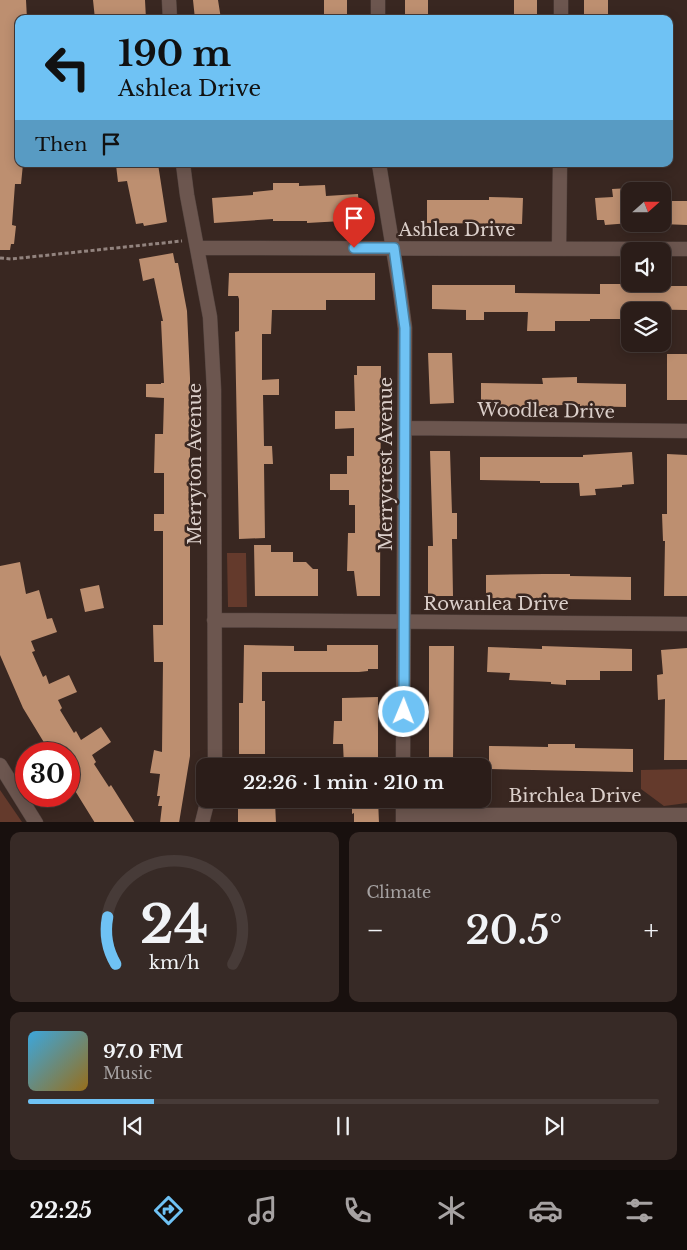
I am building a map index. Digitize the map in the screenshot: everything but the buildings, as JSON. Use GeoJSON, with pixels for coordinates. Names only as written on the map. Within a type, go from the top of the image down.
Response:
{"type":"FeatureCollection","features":[{"type":"Feature","properties":{"kind":"street"},"geometry":{"type":"LineString","coordinates":[[169,0],[170,15]]}},
{"type":"Feature","properties":{"kind":"street"},"geometry":{"type":"LineString","coordinates":[[378,0],[378,15]]}},
{"type":"Feature","properties":{"kind":"street"},"geometry":{"type":"LineString","coordinates":[[561,0],[561,15]]}},
{"type":"Feature","properties":{"kind":"street","name":"Merryton Avenue"},"geometry":{"type":"LineString","coordinates":[[183,167],[210,317],[214,390],[215,758]]}},
{"type":"Feature","properties":{"kind":"street","name":"Merrycrest Avenue"},"geometry":{"type":"LineString","coordinates":[[380,167],[394,248],[405,328],[403,758]]}},
{"type":"Feature","properties":{"kind":"street"},"geometry":{"type":"LineString","coordinates":[[559,249],[560,167]]}},
{"type":"Feature","properties":{"kind":"street","name":"Ashlea Drive"},"geometry":{"type":"LineString","coordinates":[[196,243],[394,248],[687,249]]}},
{"type":"Feature","properties":{"kind":"street","name":"Woodlea Drive"},"geometry":{"type":"LineString","coordinates":[[405,428],[687,431]]}},
{"type":"Feature","properties":{"kind":"street","name":"Rowanlea Drive"},"geometry":{"type":"LineString","coordinates":[[214,620],[687,624]]}},
{"type":"Feature","properties":{"kind":"street"},"geometry":{"type":"LineString","coordinates":[[0,765],[36,822]]}},
{"type":"Feature","properties":{"kind":"street"},"geometry":{"type":"LineString","coordinates":[[202,822],[206,808]]}},
{"type":"Feature","properties":{"kind":"street","name":"Birchlea Drive"},"geometry":{"type":"LineString","coordinates":[[403,819],[687,815]]}},
{"type":"Feature","properties":{"kind":"path"},"geometry":{"type":"LineString","coordinates":[[0,258],[174,243],[196,243]]}},
{"type":"Feature","properties":{"kind":"shaded area"},"geometry":{"type":"Polygon","coordinates":[[[227,553],[246,553],[247,607],[228,607],[227,553]]]}},
{"type":"Feature","properties":{"kind":"shaded area"},"geometry":{"type":"Polygon","coordinates":[[[687,769],[687,803],[664,806],[641,789],[641,770],[687,769]]]}},
{"type":"Feature","properties":{"kind":"shaded area"},"geometry":{"type":"Polygon","coordinates":[[[0,790],[22,822],[0,822],[0,790]]]}},
{"type":"Feature","properties":{"kind":"route"},"geometry":{"type":"LineString","coordinates":[[354,248],[394,248],[405,328],[404,712]]}}]}
